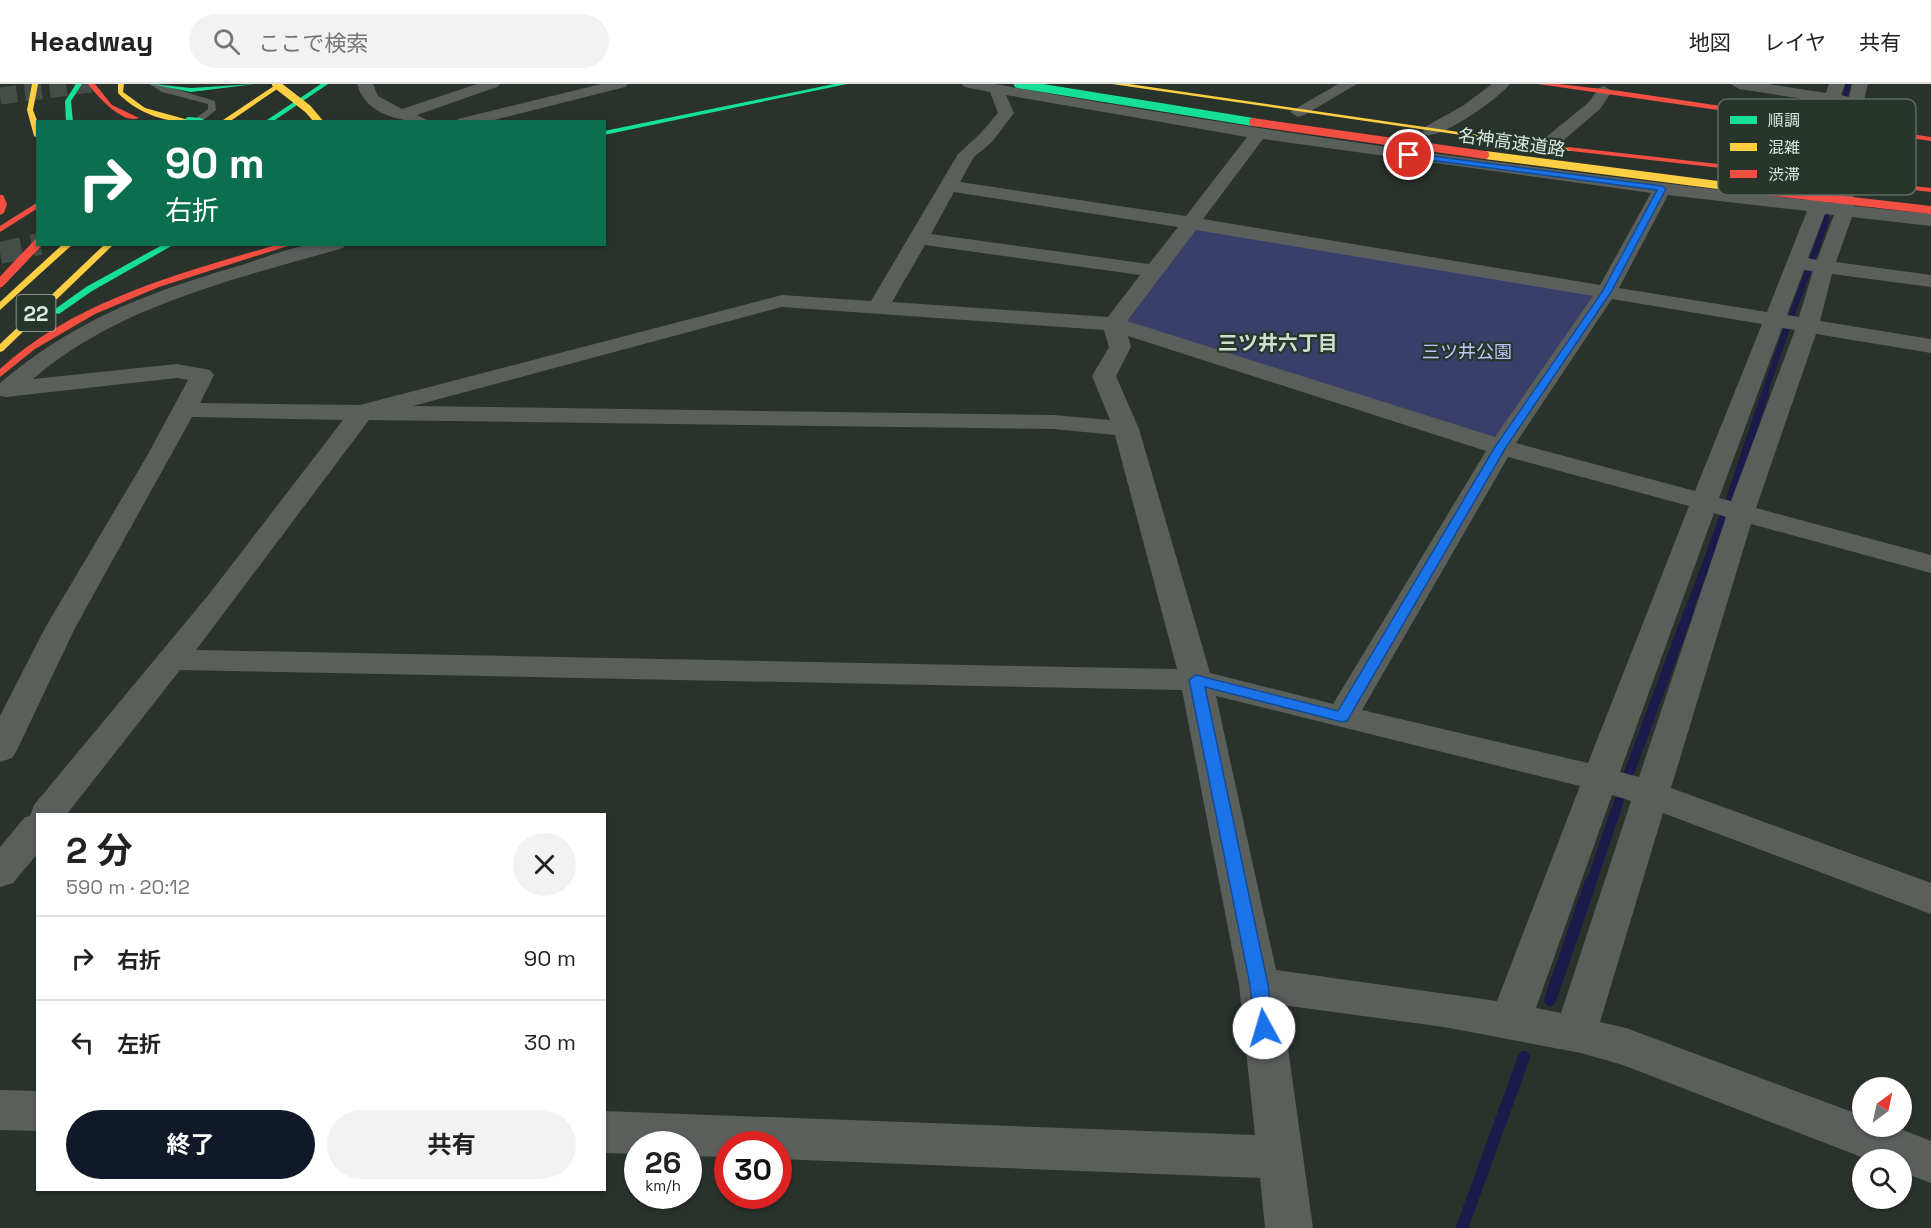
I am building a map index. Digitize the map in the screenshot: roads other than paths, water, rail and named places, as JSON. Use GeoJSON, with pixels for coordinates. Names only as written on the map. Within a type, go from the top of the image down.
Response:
{"type":"FeatureCollection","features":[{"type":"Feature","properties":{"kind":"main road"},"geometry":{"type":"LineString","coordinates":[[35,84],[29,111],[36,130]]}},
{"type":"Feature","properties":{"kind":"main road"},"geometry":{"type":"LineString","coordinates":[[70,120],[66,103],[79,84]]}},
{"type":"Feature","properties":{"kind":"main road"},"geometry":{"type":"LineString","coordinates":[[91,84],[98,96],[109,105],[122,113],[145,120]]}},
{"type":"Feature","properties":{"kind":"main road"},"geometry":{"type":"LineString","coordinates":[[121,84],[120,92],[126,101],[140,109],[190,120]]}},
{"type":"Feature","properties":{"kind":"main road"},"geometry":{"type":"LineString","coordinates":[[154,84],[166,88],[195,90],[252,84]]}},
{"type":"Feature","properties":{"kind":"main road"},"geometry":{"type":"LineString","coordinates":[[276,84],[308,109],[317,120]]}},
{"type":"Feature","properties":{"kind":"main road"},"geometry":{"type":"LineString","coordinates":[[226,120],[282,84]]}},
{"type":"Feature","properties":{"kind":"main road"},"geometry":{"type":"LineString","coordinates":[[234,120],[290,84]]}},
{"type":"Feature","properties":{"kind":"main road"},"geometry":{"type":"LineString","coordinates":[[255,120],[309,84]]}},
{"type":"Feature","properties":{"kind":"main road"},"geometry":{"type":"LineString","coordinates":[[270,120],[324,84]]}},
{"type":"Feature","properties":{"kind":"main road"},"geometry":{"type":"LineString","coordinates":[[606,133],[844,84]]}},
{"type":"Feature","properties":{"kind":"main road","name":"名神高速道路"},"geometry":{"type":"LineString","coordinates":[[1018,84],[1169,110],[1415,147],[1718,186]]}},
{"type":"Feature","properties":{"kind":"main road","name":"名神高速道路"},"geometry":{"type":"LineString","coordinates":[[1067,84],[1419,139],[1718,176]]}},
{"type":"Feature","properties":{"kind":"main road"},"geometry":{"type":"LineString","coordinates":[[1114,84],[1154,87],[1298,112],[1431,131],[1718,167]]}},
{"type":"Feature","properties":{"kind":"main road"},"geometry":{"type":"LineString","coordinates":[[1541,84],[1718,108]]}},
{"type":"Feature","properties":{"kind":"main road"},"geometry":{"type":"LineString","coordinates":[[1916,137],[1931,139]]}},
{"type":"Feature","properties":{"kind":"main road"},"geometry":{"type":"LineString","coordinates":[[1916,191],[1931,190]]}},
{"type":"Feature","properties":{"kind":"main road","name":"名神高速道路"},"geometry":{"type":"LineString","coordinates":[[1794,195],[1931,210]]}},
{"type":"Feature","properties":{"kind":"main road"},"geometry":{"type":"LineString","coordinates":[[1831,195],[1835,199],[1878,195]]}},
{"type":"Feature","properties":{"kind":"main road","name":"名神高速道路"},"geometry":{"type":"LineString","coordinates":[[1887,195],[1931,200]]}},
{"type":"Feature","properties":{"kind":"main road"},"geometry":{"type":"LineString","coordinates":[[0,196],[36,203]]}},
{"type":"Feature","properties":{"kind":"main road"},"geometry":{"type":"LineString","coordinates":[[0,196],[3,204],[0,215]]}},
{"type":"Feature","properties":{"kind":"main road"},"geometry":{"type":"LineString","coordinates":[[0,215],[36,204]]}},
{"type":"Feature","properties":{"kind":"main road"},"geometry":{"type":"LineString","coordinates":[[0,230],[12,219],[36,204]]}},
{"type":"Feature","properties":{"kind":"main road"},"geometry":{"type":"LineString","coordinates":[[0,274],[36,244]]}},
{"type":"Feature","properties":{"kind":"main road"},"geometry":{"type":"LineString","coordinates":[[0,283],[36,244]]}},
{"type":"Feature","properties":{"kind":"main road","name":"22"},"geometry":{"type":"LineString","coordinates":[[0,300],[59,246]]}},
{"type":"Feature","properties":{"kind":"main road"},"geometry":{"type":"LineString","coordinates":[[0,307],[67,246]]}},
{"type":"Feature","properties":{"kind":"main road"},"geometry":{"type":"LineString","coordinates":[[0,330],[91,246]]}},
{"type":"Feature","properties":{"kind":"main road","name":"22"},"geometry":{"type":"LineString","coordinates":[[0,349],[108,246]]}},
{"type":"Feature","properties":{"kind":"main road"},"geometry":{"type":"LineString","coordinates":[[0,357],[52,314],[89,289],[167,246]]}},
{"type":"Feature","properties":{"kind":"main road"},"geometry":{"type":"LineString","coordinates":[[2,387],[32,347],[91,313],[165,283],[284,246]]}},
{"type":"Feature","properties":{"kind":"street"},"geometry":{"type":"LineString","coordinates":[[365,84],[370,97],[378,104],[418,120]]}},
{"type":"Feature","properties":{"kind":"street"},"geometry":{"type":"LineString","coordinates":[[403,114],[492,84]]}},
{"type":"Feature","properties":{"kind":"street"},"geometry":{"type":"LineString","coordinates":[[472,120],[620,84]]}},
{"type":"Feature","properties":{"kind":"street"},"geometry":{"type":"LineString","coordinates":[[970,84],[1259,133],[1662,189],[1718,192]]}},
{"type":"Feature","properties":{"kind":"street"},"geometry":{"type":"LineString","coordinates":[[1298,112],[1349,84]]}},
{"type":"Feature","properties":{"kind":"street"},"geometry":{"type":"LineString","coordinates":[[1431,131],[1470,108],[1502,84]]}},
{"type":"Feature","properties":{"kind":"street"},"geometry":{"type":"LineString","coordinates":[[1739,84],[1835,91],[1850,99]]}},
{"type":"Feature","properties":{"kind":"street"},"geometry":{"type":"LineString","coordinates":[[1857,99],[1860,84]]}},
{"type":"Feature","properties":{"kind":"street"},"geometry":{"type":"LineString","coordinates":[[878,308],[967,154],[986,138],[1005,113],[996,89]]}},
{"type":"Feature","properties":{"kind":"street"},"geometry":{"type":"LineString","coordinates":[[1546,146],[1594,106],[1604,91]]}},
{"type":"Feature","properties":{"kind":"street"},"geometry":{"type":"LineString","coordinates":[[1114,324],[1259,133]]}},
{"type":"Feature","properties":{"kind":"street"},"geometry":{"type":"LineString","coordinates":[[949,186],[1191,223],[1931,346]]}},
{"type":"Feature","properties":{"kind":"street"},"geometry":{"type":"LineString","coordinates":[[1342,717],[1501,447],[1606,292],[1662,189]]}},
{"type":"Feature","properties":{"kind":"street"},"geometry":{"type":"LineString","coordinates":[[1766,195],[1835,199],[1931,220]]}},
{"type":"Feature","properties":{"kind":"street"},"geometry":{"type":"LineString","coordinates":[[1831,195],[1835,199]]}},
{"type":"Feature","properties":{"kind":"street"},"geometry":{"type":"LineString","coordinates":[[1511,1019],[1600,778],[1775,320],[1811,265],[1836,195]]}},
{"type":"Feature","properties":{"kind":"street"},"geometry":{"type":"LineString","coordinates":[[919,238],[1154,271]]}},
{"type":"Feature","properties":{"kind":"street"},"geometry":{"type":"LineString","coordinates":[[2,387],[36,370],[71,342],[142,304],[329,246]]}},
{"type":"Feature","properties":{"kind":"street"},"geometry":{"type":"LineString","coordinates":[[1811,265],[1931,281]]}},
{"type":"Feature","properties":{"kind":"street"},"geometry":{"type":"LineString","coordinates":[[1575,1033],[1741,512],[1808,326],[1811,265]]}},
{"type":"Feature","properties":{"kind":"street"},"geometry":{"type":"LineString","coordinates":[[48,813],[221,599],[362,412],[782,301],[1114,324],[1501,447],[1931,564]]}},
{"type":"Feature","properties":{"kind":"street"},"geometry":{"type":"LineString","coordinates":[[1114,324],[1120,346],[1104,376],[1126,429],[1196,680],[1259,985],[1289,1228]]}},
{"type":"Feature","properties":{"kind":"street"},"geometry":{"type":"LineString","coordinates":[[0,750],[60,628],[160,456],[202,375],[149,366],[36,370]]}},
{"type":"Feature","properties":{"kind":"street"},"geometry":{"type":"LineString","coordinates":[[2,387],[177,371]]}},
{"type":"Feature","properties":{"kind":"street"},"geometry":{"type":"LineString","coordinates":[[182,410],[1053,422],[1126,429]]}},
{"type":"Feature","properties":{"kind":"street"},"geometry":{"type":"LineString","coordinates":[[172,660],[1196,680],[1600,778],[1650,794],[1931,899]]}},
{"type":"Feature","properties":{"kind":"street"},"geometry":{"type":"LineString","coordinates":[[0,873],[36,829]]}},
{"type":"Feature","properties":{"kind":"street"},"geometry":{"type":"LineString","coordinates":[[1259,985],[1511,1019],[1575,1033],[1626,1047],[1931,1162]]}},
{"type":"Feature","properties":{"kind":"street"},"geometry":{"type":"LineString","coordinates":[[0,1110],[36,1111]]}},
{"type":"Feature","properties":{"kind":"street"},"geometry":{"type":"LineString","coordinates":[[606,1132],[1279,1157]]}},
{"type":"Feature","properties":{"kind":"lane"},"geometry":{"type":"LineString","coordinates":[[154,84],[165,90],[212,103],[212,110],[197,120]]}},
{"type":"Feature","properties":{"kind":"waterway"},"geometry":{"type":"LineString","coordinates":[[1845,99],[1848,84]]}},
{"type":"Feature","properties":{"kind":"waterway"},"geometry":{"type":"LineString","coordinates":[[1826,222],[1827,213]]}},
{"type":"Feature","properties":{"kind":"waterway"},"geometry":{"type":"LineString","coordinates":[[1812,260],[1826,221]]}},
{"type":"Feature","properties":{"kind":"waterway"},"geometry":{"type":"LineString","coordinates":[[1791,317],[1809,269]]}},
{"type":"Feature","properties":{"kind":"waterway"},"geometry":{"type":"LineString","coordinates":[[1764,395],[1787,327]]}},
{"type":"Feature","properties":{"kind":"waterway"},"geometry":{"type":"LineString","coordinates":[[1730,499],[1765,394]]}},
{"type":"Feature","properties":{"kind":"waterway"},"geometry":{"type":"LineString","coordinates":[[1688,613],[1723,518]]}},
{"type":"Feature","properties":{"kind":"waterway"},"geometry":{"type":"LineString","coordinates":[[1629,773],[1689,611]]}},
{"type":"Feature","properties":{"kind":"waterway"},"geometry":{"type":"LineString","coordinates":[[1590,886],[1619,801]]}},
{"type":"Feature","properties":{"kind":"waterway"},"geometry":{"type":"LineString","coordinates":[[1550,1000],[1590,884]]}},
{"type":"Feature","properties":{"kind":"waterway"},"geometry":{"type":"LineString","coordinates":[[1462,1228],[1524,1057]]}},
{"type":"Feature","properties":{"kind":"tunnel"},"geometry":{"type":"LineString","coordinates":[[0,96],[91,84]]}},
{"type":"Feature","properties":{"kind":"tunnel"},"geometry":{"type":"LineString","coordinates":[[0,253],[36,245]]}},
{"type":"Feature","properties":{"kind":"district","name":"三ツ井六丁目"},"geometry":{"type":"Point","coordinates":[1278,343]}},
{"type":"Feature","properties":{"kind":"park label","name":"三ツ井公園"},"geometry":{"type":"Point","coordinates":[1467,351]}}]}
